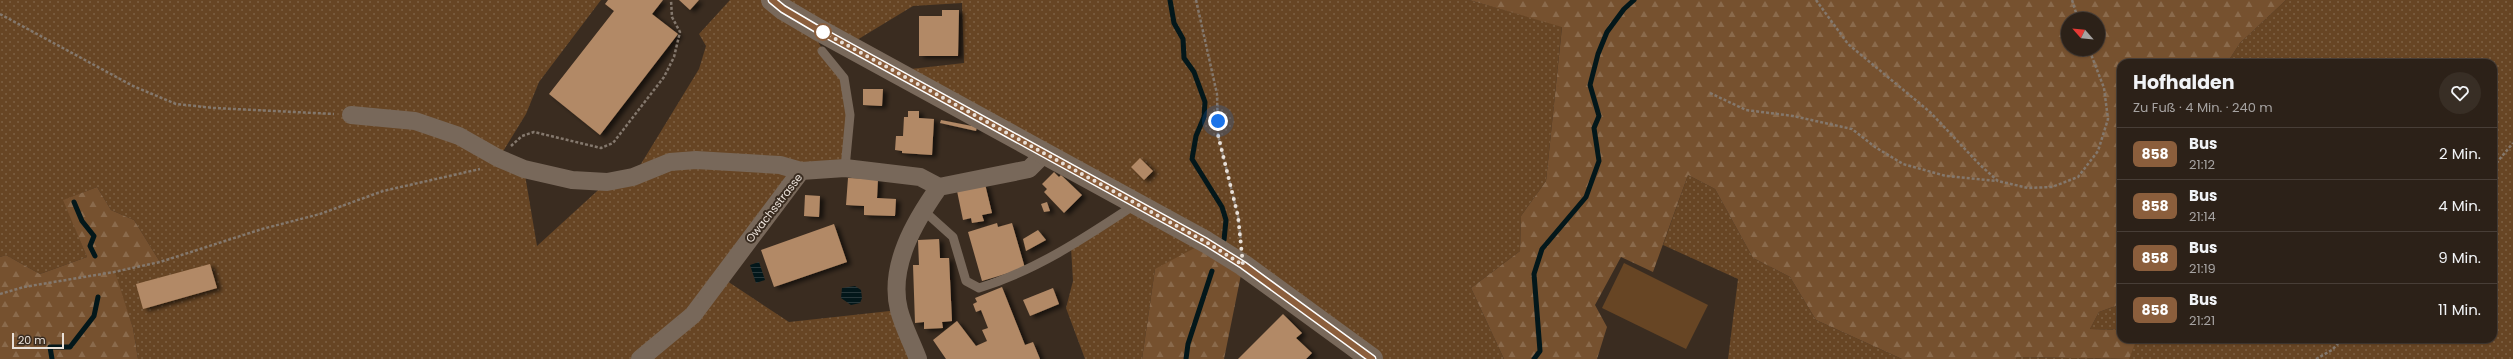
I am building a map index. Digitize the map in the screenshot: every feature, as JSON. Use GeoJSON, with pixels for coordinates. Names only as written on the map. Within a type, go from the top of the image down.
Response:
{"type":"FeatureCollection","features":[{"type":"Feature","properties":{"kind":"street"},"geometry":{"type":"LineString","coordinates":[[772,0],[783,9],[817,29],[1136,204],[1243,265],[1372,359]]}},
{"type":"Feature","properties":{"kind":"street"},"geometry":{"type":"LineString","coordinates":[[350,114],[415,121],[459,136],[498,158],[524,169],[572,180],[607,182],[633,177],[670,162],[696,160],[780,165],[801,171]]}},
{"type":"Feature","properties":{"kind":"street"},"geometry":{"type":"LineString","coordinates":[[918,359],[899,310],[897,289],[899,269],[905,249],[923,210],[939,187],[1029,169],[1044,154]]}},
{"type":"Feature","properties":{"kind":"street","name":"Owachsstrasse"},"geometry":{"type":"LineString","coordinates":[[640,359],[693,315],[801,171],[845,168],[920,177],[939,187]]}},
{"type":"Feature","properties":{"kind":"lane"},"geometry":{"type":"LineString","coordinates":[[822,51],[844,78],[850,115],[845,168]]}},
{"type":"Feature","properties":{"kind":"lane"},"geometry":{"type":"LineString","coordinates":[[923,210],[953,237],[966,282],[979,288],[1024,272],[1071,247],[1136,204]]}},
{"type":"Feature","properties":{"kind":"path"},"geometry":{"type":"LineString","coordinates":[[0,294],[24,287],[114,272],[160,262],[262,229],[320,214],[383,191],[455,173],[483,168],[498,158],[522,136],[534,132],[601,148],[613,143],[664,77],[674,57],[680,32],[672,17],[671,0]]}},
{"type":"Feature","properties":{"kind":"path"},"geometry":{"type":"LineString","coordinates":[[1196,0],[1218,94],[1218,135],[1238,216],[1243,265]]}},
{"type":"Feature","properties":{"kind":"path"},"geometry":{"type":"LineString","coordinates":[[1816,0],[1848,44],[1930,112],[1980,165],[1998,181]]}},
{"type":"Feature","properties":{"kind":"path"},"geometry":{"type":"LineString","coordinates":[[2072,0],[2076,12]]}},
{"type":"Feature","properties":{"kind":"path"},"geometry":{"type":"LineString","coordinates":[[0,14],[132,86],[176,104],[214,108],[350,114]]}},
{"type":"Feature","properties":{"kind":"path"},"geometry":{"type":"LineString","coordinates":[[1710,93],[1746,110],[1793,116],[1852,129],[1875,148],[1903,164],[1946,176],[1998,181],[2028,188],[2052,188],[2078,177],[2098,151],[2108,119],[2104,88],[2092,56]]}},
{"type":"Feature","properties":{"kind":"path"},"geometry":{"type":"LineString","coordinates":[[2497,162],[2513,143]]}},
{"type":"Feature","properties":{"kind":"path"},"geometry":{"type":"LineString","coordinates":[[2316,359],[2332,350],[2338,343]]}},
{"type":"Feature","properties":{"kind":"shaded area"},"geometry":{"type":"Polygon","coordinates":[[[0,0],[601,0],[539,82],[526,114],[499,158],[524,169],[537,246],[607,182],[633,177],[699,69],[706,46],[699,34],[730,0],[1469,0],[1562,26],[1546,181],[1521,216],[1520,251],[1471,288],[1504,359],[1353,359],[1243,265],[1155,269],[1142,359],[1085,359],[1066,308],[1073,281],[1071,247],[1136,204],[893,71],[964,63],[962,3],[913,6],[847,46],[817,39],[822,49],[840,72],[846,85],[849,121],[845,168],[801,171],[721,277],[789,322],[899,310],[918,359],[138,359],[133,328],[114,272],[160,262],[134,220],[111,210],[97,187],[64,200],[87,257],[40,274],[6,255],[0,257],[0,0]]]}},
{"type":"Feature","properties":{"kind":"shaded area"},"geometry":{"type":"Polygon","coordinates":[[[2286,0],[2513,0],[2513,359],[2128,359],[2135,343],[2497,343],[2497,59],[2230,59],[2240,43],[2286,0]]]}},
{"type":"Feature","properties":{"kind":"shaded area"},"geometry":{"type":"Polygon","coordinates":[[[1688,175],[1715,189],[1753,258],[1790,277],[1816,320],[1902,359],[1728,359],[1738,279],[1663,245],[1688,175]]]}},
{"type":"Feature","properties":{"kind":"shaded area"},"geometry":{"type":"Polygon","coordinates":[[[759,262],[765,280],[756,283],[750,265],[759,262]]]}},
{"type":"Feature","properties":{"kind":"shaded area"},"geometry":{"type":"Polygon","coordinates":[[[1624,263],[1708,305],[1686,349],[1602,308],[1624,263]]]}},
{"type":"Feature","properties":{"kind":"shaded area"},"geometry":{"type":"Polygon","coordinates":[[[855,286],[861,290],[862,298],[860,303],[851,305],[841,298],[842,288],[855,286]]]}},
{"type":"Feature","properties":{"kind":"shaded area"},"geometry":{"type":"Polygon","coordinates":[[[2117,305],[2117,330],[2090,329],[2099,312],[2117,305]]]}},
{"type":"Feature","properties":{"kind":"shaded area"},"geometry":{"type":"Polygon","coordinates":[[[2017,357],[2128,359],[2016,359],[2017,357]]]}},
{"type":"Feature","properties":{"kind":"green space"},"geometry":{"type":"Polygon","coordinates":[[[1469,0],[2286,0],[2240,43],[2230,59],[2117,59],[2117,305],[2099,312],[2090,329],[2117,330],[2117,343],[2135,343],[2129,359],[2017,357],[2016,359],[1902,359],[1816,320],[1790,277],[1753,258],[1715,189],[1688,175],[1653,272],[1621,257],[1595,305],[1607,327],[1597,359],[1504,359],[1471,288],[1520,251],[1521,216],[1546,181],[1562,27],[1469,0]]]}},
{"type":"Feature","properties":{"kind":"green space"},"geometry":{"type":"Polygon","coordinates":[[[97,187],[111,210],[134,220],[160,262],[115,272],[133,328],[138,359],[0,359],[0,257],[6,255],[40,274],[87,257],[63,200],[97,187]]]}},
{"type":"Feature","properties":{"kind":"green space"},"geometry":{"type":"Polygon","coordinates":[[[1206,242],[1243,265],[1224,359],[1142,359],[1155,269],[1206,242]]]}},
{"type":"Feature","properties":{"kind":"building"},"geometry":{"type":"Polygon","coordinates":[[[608,0],[663,0],[652,14],[678,34],[600,135],[549,94],[614,11],[605,4],[608,0]]]}},
{"type":"Feature","properties":{"kind":"building"},"geometry":{"type":"Polygon","coordinates":[[[679,0],[699,0],[690,10],[679,0]]]}},
{"type":"Feature","properties":{"kind":"building"},"geometry":{"type":"Polygon","coordinates":[[[942,10],[959,10],[958,56],[919,56],[919,16],[942,16],[942,10]]]}},
{"type":"Feature","properties":{"kind":"building"},"geometry":{"type":"Polygon","coordinates":[[[863,89],[883,89],[882,106],[863,105],[863,89]]]}},
{"type":"Feature","properties":{"kind":"building"},"geometry":{"type":"Polygon","coordinates":[[[908,111],[919,111],[919,118],[934,119],[932,155],[902,153],[902,151],[895,150],[896,136],[903,136],[904,117],[908,117],[908,111]]]}},
{"type":"Feature","properties":{"kind":"building"},"geometry":{"type":"Polygon","coordinates":[[[941,120],[977,127],[976,131],[940,123],[941,120]]]}},
{"type":"Feature","properties":{"kind":"building"},"geometry":{"type":"Polygon","coordinates":[[[1140,158],[1153,171],[1144,180],[1131,167],[1140,158]]]}},
{"type":"Feature","properties":{"kind":"building"},"geometry":{"type":"Polygon","coordinates":[[[1054,172],[1059,177],[1061,175],[1082,195],[1064,213],[1044,192],[1047,189],[1042,184],[1054,172]]]}},
{"type":"Feature","properties":{"kind":"building"},"geometry":{"type":"Polygon","coordinates":[[[848,178],[878,179],[877,198],[896,199],[895,216],[864,215],[864,206],[846,205],[848,178]]]}},
{"type":"Feature","properties":{"kind":"building"},"geometry":{"type":"Polygon","coordinates":[[[985,184],[992,213],[982,215],[984,221],[972,223],[971,218],[963,220],[957,191],[985,184]]]}},
{"type":"Feature","properties":{"kind":"building"},"geometry":{"type":"Polygon","coordinates":[[[805,195],[820,196],[819,217],[804,216],[805,195]]]}},
{"type":"Feature","properties":{"kind":"building"},"geometry":{"type":"Polygon","coordinates":[[[1047,202],[1050,211],[1044,212],[1041,204],[1047,202]]]}},
{"type":"Feature","properties":{"kind":"building"},"geometry":{"type":"Polygon","coordinates":[[[997,223],[998,227],[1012,223],[1025,268],[982,281],[968,232],[997,223]]]}},
{"type":"Feature","properties":{"kind":"building"},"geometry":{"type":"Polygon","coordinates":[[[834,224],[847,262],[774,287],[761,250],[834,224]]]}},
{"type":"Feature","properties":{"kind":"building"},"geometry":{"type":"Polygon","coordinates":[[[1038,230],[1046,240],[1026,251],[1023,239],[1038,230]]]}},
{"type":"Feature","properties":{"kind":"building"},"geometry":{"type":"Polygon","coordinates":[[[939,239],[940,258],[949,258],[952,321],[942,322],[943,328],[924,329],[924,322],[915,323],[913,265],[919,265],[918,240],[939,239]]]}},
{"type":"Feature","properties":{"kind":"building"},"geometry":{"type":"Polygon","coordinates":[[[210,264],[217,288],[143,309],[136,284],[210,264]]]}},
{"type":"Feature","properties":{"kind":"building"},"geometry":{"type":"Polygon","coordinates":[[[1002,287],[1025,345],[1033,342],[1040,359],[946,359],[933,340],[957,321],[976,346],[987,341],[982,330],[988,328],[981,310],[976,312],[973,304],[977,302],[975,298],[1002,287]]]}},
{"type":"Feature","properties":{"kind":"building"},"geometry":{"type":"Polygon","coordinates":[[[1053,288],[1059,304],[1030,316],[1023,300],[1053,288]]]}},
{"type":"Feature","properties":{"kind":"building"},"geometry":{"type":"Polygon","coordinates":[[[1283,314],[1302,333],[1296,338],[1312,353],[1306,359],[1238,359],[1283,314]]]}},
{"type":"Feature","properties":{"kind":"waterway"},"geometry":{"type":"LineString","coordinates":[[1170,0],[1174,23],[1183,39],[1184,58],[1194,72],[1205,102],[1204,117],[1196,136],[1192,159],[1222,207],[1226,220],[1224,240]]}},
{"type":"Feature","properties":{"kind":"waterway"},"geometry":{"type":"LineString","coordinates":[[1534,359],[1540,351],[1534,274],[1542,249],[1586,197],[1599,161],[1594,128],[1599,116],[1590,85],[1598,54],[1607,32],[1624,9],[1634,0]]}},
{"type":"Feature","properties":{"kind":"waterway"},"geometry":{"type":"LineString","coordinates":[[74,202],[82,221],[94,236],[90,246],[95,256]]}},
{"type":"Feature","properties":{"kind":"waterway"},"geometry":{"type":"LineString","coordinates":[[1186,359],[1188,344],[1212,271]]}},
{"type":"Feature","properties":{"kind":"waterway"},"geometry":{"type":"LineString","coordinates":[[52,359],[50,347],[70,347],[94,316],[98,297]]}},
{"type":"Feature","properties":{"kind":"bus line","name":"858"},"geometry":{"type":"LineString","coordinates":[[772,0],[783,9],[817,29],[1206,242],[1243,265],[1372,359]]}},
{"type":"Feature","properties":{"kind":"route"},"geometry":{"type":"LineString","coordinates":[[823,32],[1206,242],[1243,265],[1238,216],[1218,135],[1218,121]]}}]}
